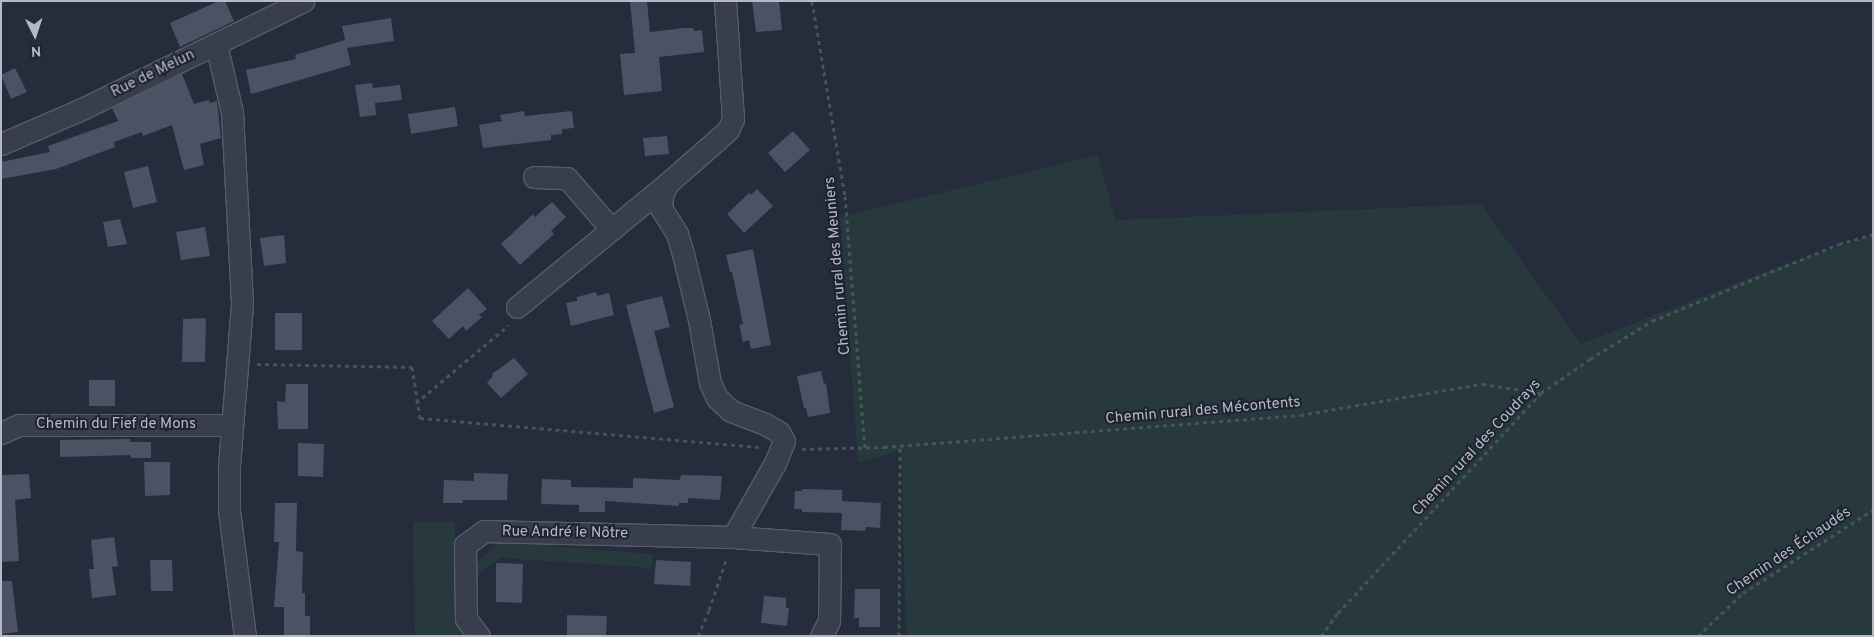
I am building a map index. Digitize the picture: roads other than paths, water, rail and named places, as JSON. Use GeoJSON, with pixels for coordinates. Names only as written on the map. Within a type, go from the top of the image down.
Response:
{"type":"FeatureCollection","features":[{"type":"Feature","properties":{"kind":"street","name":"Rue de Melun"},"geometry":{"type":"LineString","coordinates":[[1,144],[84,108],[303,1]]}},
{"type":"Feature","properties":{"kind":"street"},"geometry":{"type":"LineString","coordinates":[[518,307],[667,184],[728,130],[733,119],[724,1]]}},
{"type":"Feature","properties":{"kind":"street"},"geometry":{"type":"LineString","coordinates":[[216,44],[232,112],[242,304],[235,363],[229,467],[229,510],[245,636]]}},
{"type":"Feature","properties":{"kind":"street"},"geometry":{"type":"LineString","coordinates":[[534,177],[567,178],[612,229]]}},
{"type":"Feature","properties":{"kind":"street"},"geometry":{"type":"LineString","coordinates":[[667,184],[662,196],[661,208],[677,234],[682,250],[699,320],[710,383],[717,398],[731,411],[765,424],[779,432],[784,442],[782,449],[733,537],[830,544],[829,620],[821,636]]}},
{"type":"Feature","properties":{"kind":"street","name":"Chemin du Fief de Mons"},"geometry":{"type":"LineString","coordinates":[[1,433],[19,425],[232,425]]}},
{"type":"Feature","properties":{"kind":"street","name":"Rue André le Nôtre"},"geometry":{"type":"LineString","coordinates":[[479,636],[466,619],[465,545],[484,531],[733,537]]}}]}
